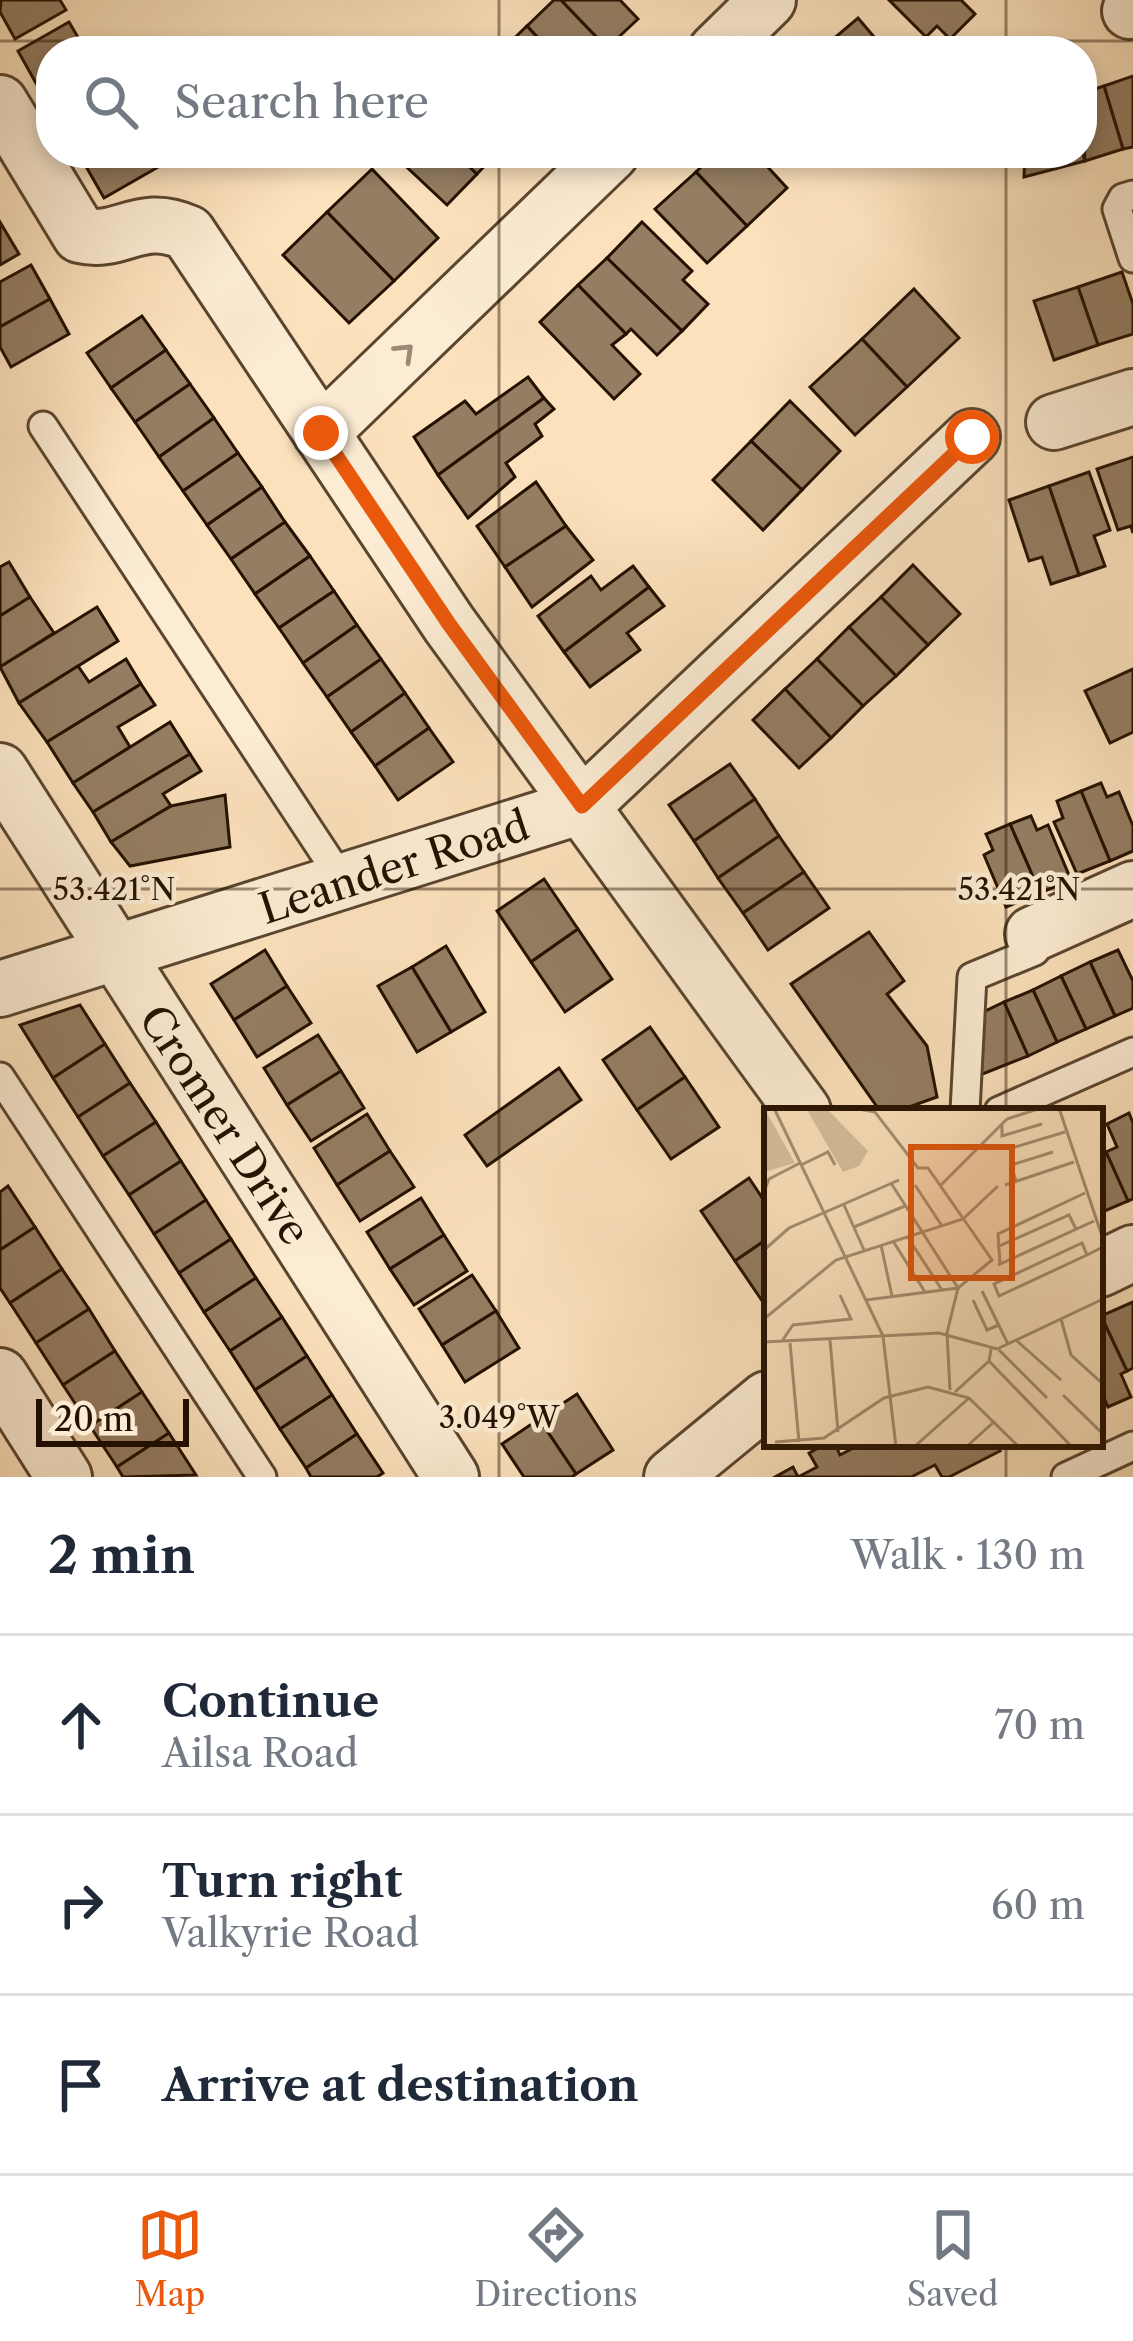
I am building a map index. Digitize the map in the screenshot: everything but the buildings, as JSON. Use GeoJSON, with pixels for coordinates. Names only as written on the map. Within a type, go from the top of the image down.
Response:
{"type":"FeatureCollection","features":[{"type":"Feature","properties":{"kind":"street"},"geometry":{"type":"LineString","coordinates":[[731,36],[768,0]]}},
{"type":"Feature","properties":{"kind":"street"},"geometry":{"type":"LineString","coordinates":[[0,103],[36,162]]}},
{"type":"Feature","properties":{"kind":"street"},"geometry":{"type":"LineString","coordinates":[[39,168],[80,235],[97,239],[149,223],[188,232],[449,624],[801,1108]]}},
{"type":"Feature","properties":{"kind":"street"},"geometry":{"type":"LineString","coordinates":[[321,433],[595,168]]}},
{"type":"Feature","properties":{"kind":"street"},"geometry":{"type":"LineString","coordinates":[[1054,422],[1133,397]]}},
{"type":"Feature","properties":{"kind":"street"},"geometry":{"type":"LineString","coordinates":[[582,806],[972,437]]}},
{"type":"Feature","properties":{"kind":"street","name":"Cromer Drive"},"geometry":{"type":"LineString","coordinates":[[0,772],[451,1477]]}},
{"type":"Feature","properties":{"kind":"street","name":"Leander Road"},"geometry":{"type":"LineString","coordinates":[[0,989],[582,806]]}},
{"type":"Feature","properties":{"kind":"street"},"geometry":{"type":"LineString","coordinates":[[1033,934],[1133,889]]}},
{"type":"Feature","properties":{"kind":"street"},"geometry":{"type":"LineString","coordinates":[[1103,1268],[1133,1253]]}},
{"type":"Feature","properties":{"kind":"street"},"geometry":{"type":"LineString","coordinates":[[0,1376],[64,1477]]}},
{"type":"Feature","properties":{"kind":"street"},"geometry":{"type":"LineString","coordinates":[[672,1477],[764,1401]]}},
{"type":"Feature","properties":{"kind":"lane"},"geometry":{"type":"LineString","coordinates":[[1133,195],[1123,198],[1117,209],[1133,258]]}},
{"type":"Feature","properties":{"kind":"lane"},"geometry":{"type":"LineString","coordinates":[[43,426],[344,883]]}},
{"type":"Feature","properties":{"kind":"lane"},"geometry":{"type":"LineString","coordinates":[[965,1108],[972,977],[1035,951],[1033,934]]}},
{"type":"Feature","properties":{"kind":"lane"},"geometry":{"type":"LineString","coordinates":[[1006,1108],[1133,1052]]}},
{"type":"Feature","properties":{"kind":"lane"},"geometry":{"type":"LineString","coordinates":[[0,1077],[262,1477]]}},
{"type":"Feature","properties":{"kind":"lane"},"geometry":{"type":"LineString","coordinates":[[1066,1477],[1133,1446]]}},
{"type":"Feature","properties":{"kind":"route"},"geometry":{"type":"LineString","coordinates":[[321,433],[449,624],[582,806],[972,437]]}}]}
